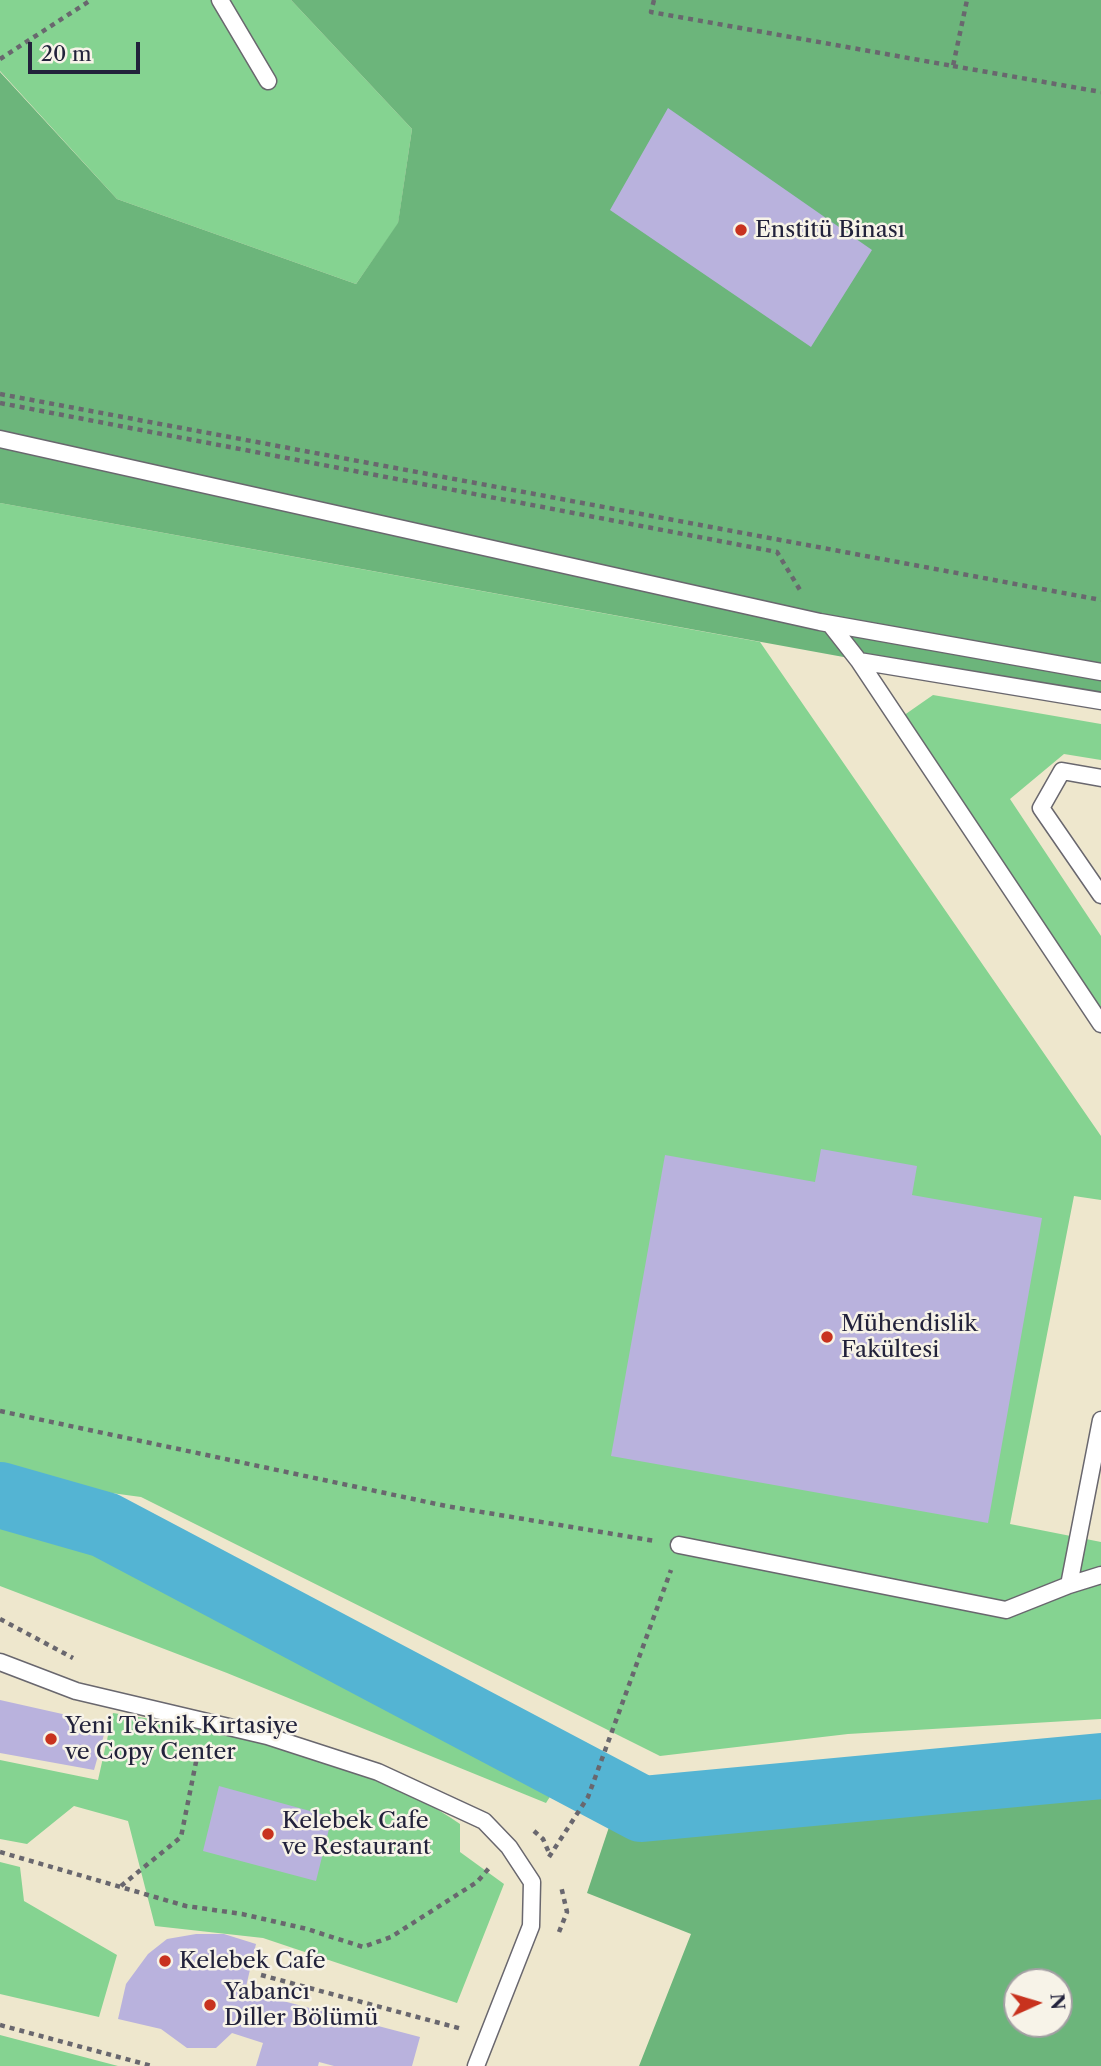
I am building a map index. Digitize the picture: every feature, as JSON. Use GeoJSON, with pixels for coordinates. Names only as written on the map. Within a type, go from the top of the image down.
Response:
{"type":"FeatureCollection","features":[{"type":"Feature","properties":{"kind":"lane"},"geometry":{"type":"LineString","coordinates":[[220,0],[268,81]]}},
{"type":"Feature","properties":{"kind":"lane"},"geometry":{"type":"LineString","coordinates":[[0,439],[825,623],[1101,672]]}},
{"type":"Feature","properties":{"kind":"lane"},"geometry":{"type":"LineString","coordinates":[[825,623],[859,661],[1101,1024]]}},
{"type":"Feature","properties":{"kind":"lane"},"geometry":{"type":"LineString","coordinates":[[859,661],[1101,701]]}},
{"type":"Feature","properties":{"kind":"lane"},"geometry":{"type":"LineString","coordinates":[[1101,778],[1062,771],[1041,808],[1101,895]]}},
{"type":"Feature","properties":{"kind":"lane"},"geometry":{"type":"LineString","coordinates":[[1069,1585],[1101,1420]]}},
{"type":"Feature","properties":{"kind":"lane"},"geometry":{"type":"LineString","coordinates":[[679,1545],[1006,1610],[1101,1575]]}},
{"type":"Feature","properties":{"kind":"lane"},"geometry":{"type":"LineString","coordinates":[[0,1662],[76,1691],[267,1736],[378,1772],[484,1821],[509,1847],[532,1882],[531,1926],[476,2066]]}},
{"type":"Feature","properties":{"kind":"path"},"geometry":{"type":"LineString","coordinates":[[0,59],[91,0]]}},
{"type":"Feature","properties":{"kind":"path"},"geometry":{"type":"LineString","coordinates":[[654,0],[652,12],[1101,92]]}},
{"type":"Feature","properties":{"kind":"path"},"geometry":{"type":"LineString","coordinates":[[953,66],[967,0]]}},
{"type":"Feature","properties":{"kind":"path"},"geometry":{"type":"LineString","coordinates":[[0,394],[1101,600]]}},
{"type":"Feature","properties":{"kind":"path"},"geometry":{"type":"LineString","coordinates":[[0,403],[777,552],[825,623]]}},
{"type":"Feature","properties":{"kind":"path"},"geometry":{"type":"LineString","coordinates":[[0,1411],[446,1506],[679,1545],[588,1797],[532,1882]]}},
{"type":"Feature","properties":{"kind":"path"},"geometry":{"type":"LineString","coordinates":[[120,1886],[181,1837],[204,1721]]}},
{"type":"Feature","properties":{"kind":"path"},"geometry":{"type":"LineString","coordinates":[[0,1852],[186,1906],[307,1929],[363,1947],[391,1937],[477,1882],[509,1847]]}},
{"type":"Feature","properties":{"kind":"path"},"geometry":{"type":"LineString","coordinates":[[261,1975],[466,2030]]}},
{"type":"Feature","properties":{"kind":"path"},"geometry":{"type":"LineString","coordinates":[[0,2025],[152,2066]]}},
{"type":"Feature","properties":{"kind":"green space"},"geometry":{"type":"Polygon","coordinates":[[[0,0],[291,0],[412,129],[398,224],[356,284],[117,199],[0,71],[0,0]]]}},
{"type":"Feature","properties":{"kind":"green space"},"geometry":{"type":"Polygon","coordinates":[[[291,0],[1101,0],[1101,704],[0,503],[0,72],[117,199],[356,284],[398,223],[412,129],[291,0]]]}},
{"type":"Feature","properties":{"kind":"green space"},"geometry":{"type":"Polygon","coordinates":[[[0,503],[760,642],[1101,1136],[1101,1200],[1074,1196],[1010,1524],[1101,1542],[1101,1719],[848,1734],[660,1756],[141,1497],[0,1478],[0,503]]]}},
{"type":"Feature","properties":{"kind":"green space"},"geometry":{"type":"Polygon","coordinates":[[[933,695],[1101,724],[1101,760],[1064,754],[1010,799],[1101,936],[1101,1015],[900,718],[933,695]]]}},
{"type":"Feature","properties":{"kind":"green space"},"geometry":{"type":"Polygon","coordinates":[[[0,1509],[131,1545],[568,1768],[546,1803],[227,1673],[0,1586],[0,1509]]]}},
{"type":"Feature","properties":{"kind":"green space"},"geometry":{"type":"Polygon","coordinates":[[[113,1713],[248,1738],[337,1763],[421,1800],[460,1824],[460,1852],[504,1884],[457,2003],[263,1938],[155,1926],[128,1821],[74,1806],[27,1844],[0,1839],[0,1760],[98,1780],[113,1713]]]}},
{"type":"Feature","properties":{"kind":"green space"},"geometry":{"type":"Polygon","coordinates":[[[1101,1766],[1101,2066],[639,2066],[691,1934],[587,1893],[619,1797],[642,1809],[1101,1766]]]}},
{"type":"Feature","properties":{"kind":"green space"},"geometry":{"type":"Polygon","coordinates":[[[0,1862],[20,1867],[24,1901],[117,1955],[99,2017],[0,1994],[0,1862]]]}},
{"type":"Feature","properties":{"kind":"green space"},"geometry":{"type":"Polygon","coordinates":[[[0,2035],[118,2066],[0,2066],[0,2035]]]}},
{"type":"Feature","properties":{"kind":"building","name":"Enstitü Binası"},"geometry":{"type":"Polygon","coordinates":[[[668,108],[872,250],[811,347],[610,210],[668,108]]]}},
{"type":"Feature","properties":{"kind":"building","name":"Mühendislik Fakültesi"},"geometry":{"type":"Polygon","coordinates":[[[821,1149],[917,1166],[912,1195],[1042,1218],[988,1523],[611,1456],[665,1155],[815,1182],[821,1149]]]}},
{"type":"Feature","properties":{"kind":"building","name":"Yeni Teknik Kırtasiye ve Copy Center"},"geometry":{"type":"Polygon","coordinates":[[[0,1700],[107,1724],[94,1770],[0,1753],[0,1700]]]}},
{"type":"Feature","properties":{"kind":"building","name":"Kelebek Cafe ve Restaurant"},"geometry":{"type":"Polygon","coordinates":[[[219,1786],[332,1817],[316,1881],[203,1851],[219,1786]]]}},
{"type":"Feature","properties":{"kind":"building","name":"Yabancı Diller Bölümü"},"geometry":{"type":"Polygon","coordinates":[[[196,1934],[224,1934],[256,1944],[245,1991],[420,2037],[412,2066],[334,2066],[319,2062],[318,2066],[256,2066],[263,2043],[232,2033],[216,2048],[187,2048],[161,2029],[118,2019],[126,1984],[148,1954],[167,1939],[196,1934]]]}},
{"type":"Feature","properties":{"kind":"waterway"},"geometry":{"type":"LineString","coordinates":[[0,1495],[105,1525],[642,1809],[1101,1766]]}},
{"type":"Feature","properties":{"kind":"place","name":"Enstitü Binası"},"geometry":{"type":"Point","coordinates":[741,230]}},
{"type":"Feature","properties":{"kind":"place","name":"Mühendislik Fakültesi"},"geometry":{"type":"Point","coordinates":[827,1337]}},
{"type":"Feature","properties":{"kind":"place","name":"Yeni Teknik Kırtasiye ve Copy Center"},"geometry":{"type":"Point","coordinates":[51,1739]}},
{"type":"Feature","properties":{"kind":"place","name":"Kelebek Cafe ve Restaurant"},"geometry":{"type":"Point","coordinates":[268,1834]}},
{"type":"Feature","properties":{"kind":"place","name":"Kelebek Cafe"},"geometry":{"type":"Point","coordinates":[165,1961]}},
{"type":"Feature","properties":{"kind":"place","name":"Yabancı Diller Bölümü"},"geometry":{"type":"Point","coordinates":[210,2005]}}]}
